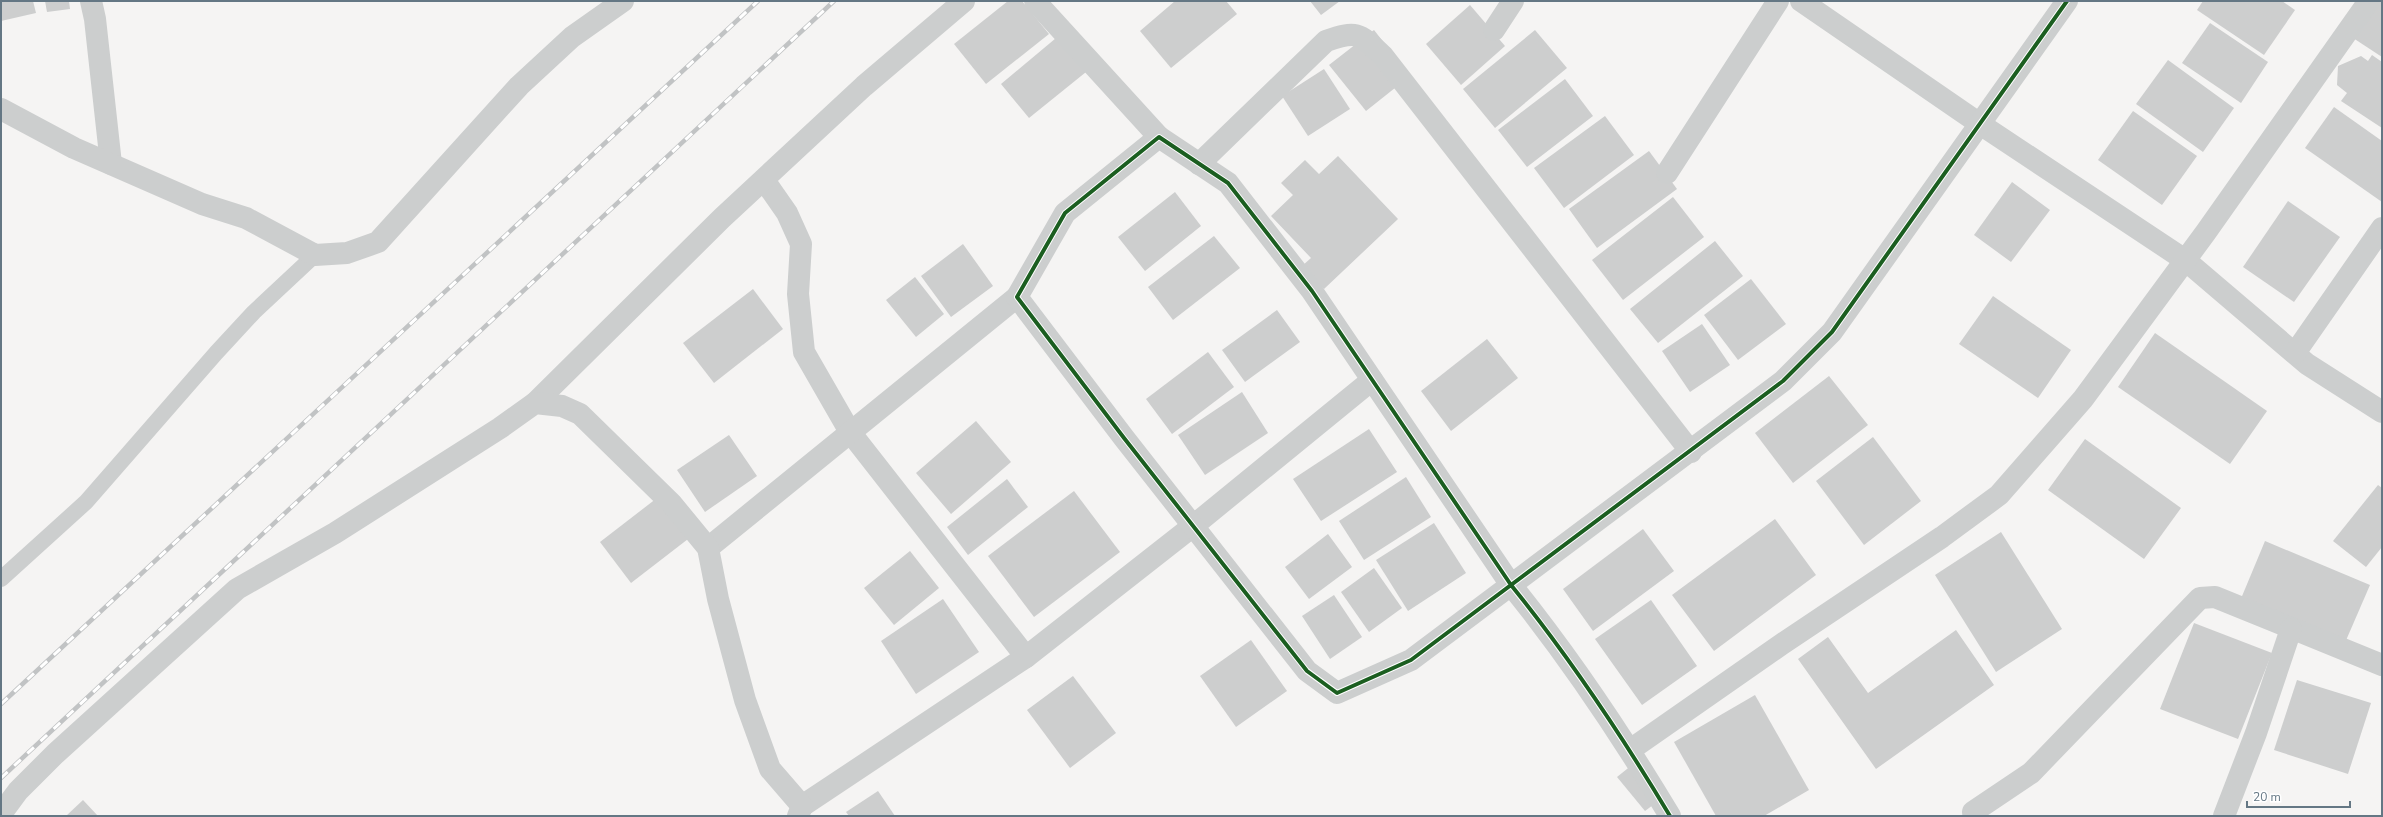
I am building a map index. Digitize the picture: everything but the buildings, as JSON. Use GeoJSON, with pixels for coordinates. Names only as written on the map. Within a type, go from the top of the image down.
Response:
{"type":"FeatureCollection","features":[{"type":"Feature","properties":{"kind":"street"},"geometry":{"type":"LineString","coordinates":[[91,1],[95,19],[111,164]]}},
{"type":"Feature","properties":{"kind":"street"},"geometry":{"type":"LineString","coordinates":[[1,109],[74,148],[202,204],[246,218],[315,254],[347,253],[378,242],[518,86],[572,37],[624,1]]}},
{"type":"Feature","properties":{"kind":"street"},"geometry":{"type":"LineString","coordinates":[[1,814],[18,792],[55,754],[237,589],[335,533],[500,428],[535,403],[764,180],[864,86],[964,1]]}},
{"type":"Feature","properties":{"kind":"street"},"geometry":{"type":"LineString","coordinates":[[1035,1],[1159,137],[1228,183],[1312,291],[1511,585],[1536,616],[1630,750],[1670,816]]}},
{"type":"Feature","properties":{"kind":"street"},"geometry":{"type":"LineString","coordinates":[[1494,30],[1513,1]]}},
{"type":"Feature","properties":{"kind":"street"},"geometry":{"type":"LineString","coordinates":[[1668,173],[1778,1]]}},
{"type":"Feature","properties":{"kind":"street"},"geometry":{"type":"LineString","coordinates":[[1801,1],[1980,124],[2185,260],[2301,359],[2382,412]]}},
{"type":"Feature","properties":{"kind":"street"},"geometry":{"type":"LineString","coordinates":[[1018,297],[1307,671],[1337,693],[1411,660],[1691,452],[1783,381],[1832,332],[2067,1]]}},
{"type":"Feature","properties":{"kind":"street"},"geometry":{"type":"LineString","coordinates":[[1630,750],[1782,644],[1942,537],[1999,495],[2083,398],[2185,260],[2369,1]]}},
{"type":"Feature","properties":{"kind":"street"},"geometry":{"type":"LineString","coordinates":[[1199,164],[1326,41],[1348,34],[1364,38],[1383,56],[1691,452]]}},
{"type":"Feature","properties":{"kind":"street"},"geometry":{"type":"LineString","coordinates":[[708,548],[1018,297],[1065,213],[1159,137]]}},
{"type":"Feature","properties":{"kind":"street"},"geometry":{"type":"LineString","coordinates":[[764,180],[787,213],[801,244],[798,294],[804,352],[850,432],[1026,657]]}},
{"type":"Feature","properties":{"kind":"street"},"geometry":{"type":"LineString","coordinates":[[2301,359],[2382,228]]}},
{"type":"Feature","properties":{"kind":"street"},"geometry":{"type":"LineString","coordinates":[[535,403],[562,406],[580,414],[671,503],[708,548],[718,599],[745,700],[770,770],[800,811],[1026,657],[1194,526],[1372,380]]}},
{"type":"Feature","properties":{"kind":"street"},"geometry":{"type":"LineString","coordinates":[[1972,815],[2031,773],[2200,598],[2215,597],[2382,666]]}},
{"type":"Feature","properties":{"kind":"street"},"geometry":{"type":"LineString","coordinates":[[2224,816],[2256,733],[2291,629]]}},
{"type":"Feature","properties":{"kind":"lane"},"geometry":{"type":"LineString","coordinates":[[1,579],[86,502],[216,353],[254,312],[315,254]]}},
{"type":"Feature","properties":{"kind":"railway"},"geometry":{"type":"LineString","coordinates":[[1,704],[758,1]]}},
{"type":"Feature","properties":{"kind":"railway"},"geometry":{"type":"LineString","coordinates":[[1,778],[834,1]]}},
{"type":"Feature","properties":{"kind":"cycle path"},"geometry":{"type":"LineString","coordinates":[[1670,816],[1595,698],[1575,669],[1533,613],[1511,585],[1312,291],[1228,183],[1159,137],[1065,213],[1017,297],[1124,438],[1307,671],[1337,693],[1411,660],[1783,381],[1832,332],[2067,1]]}}]}
